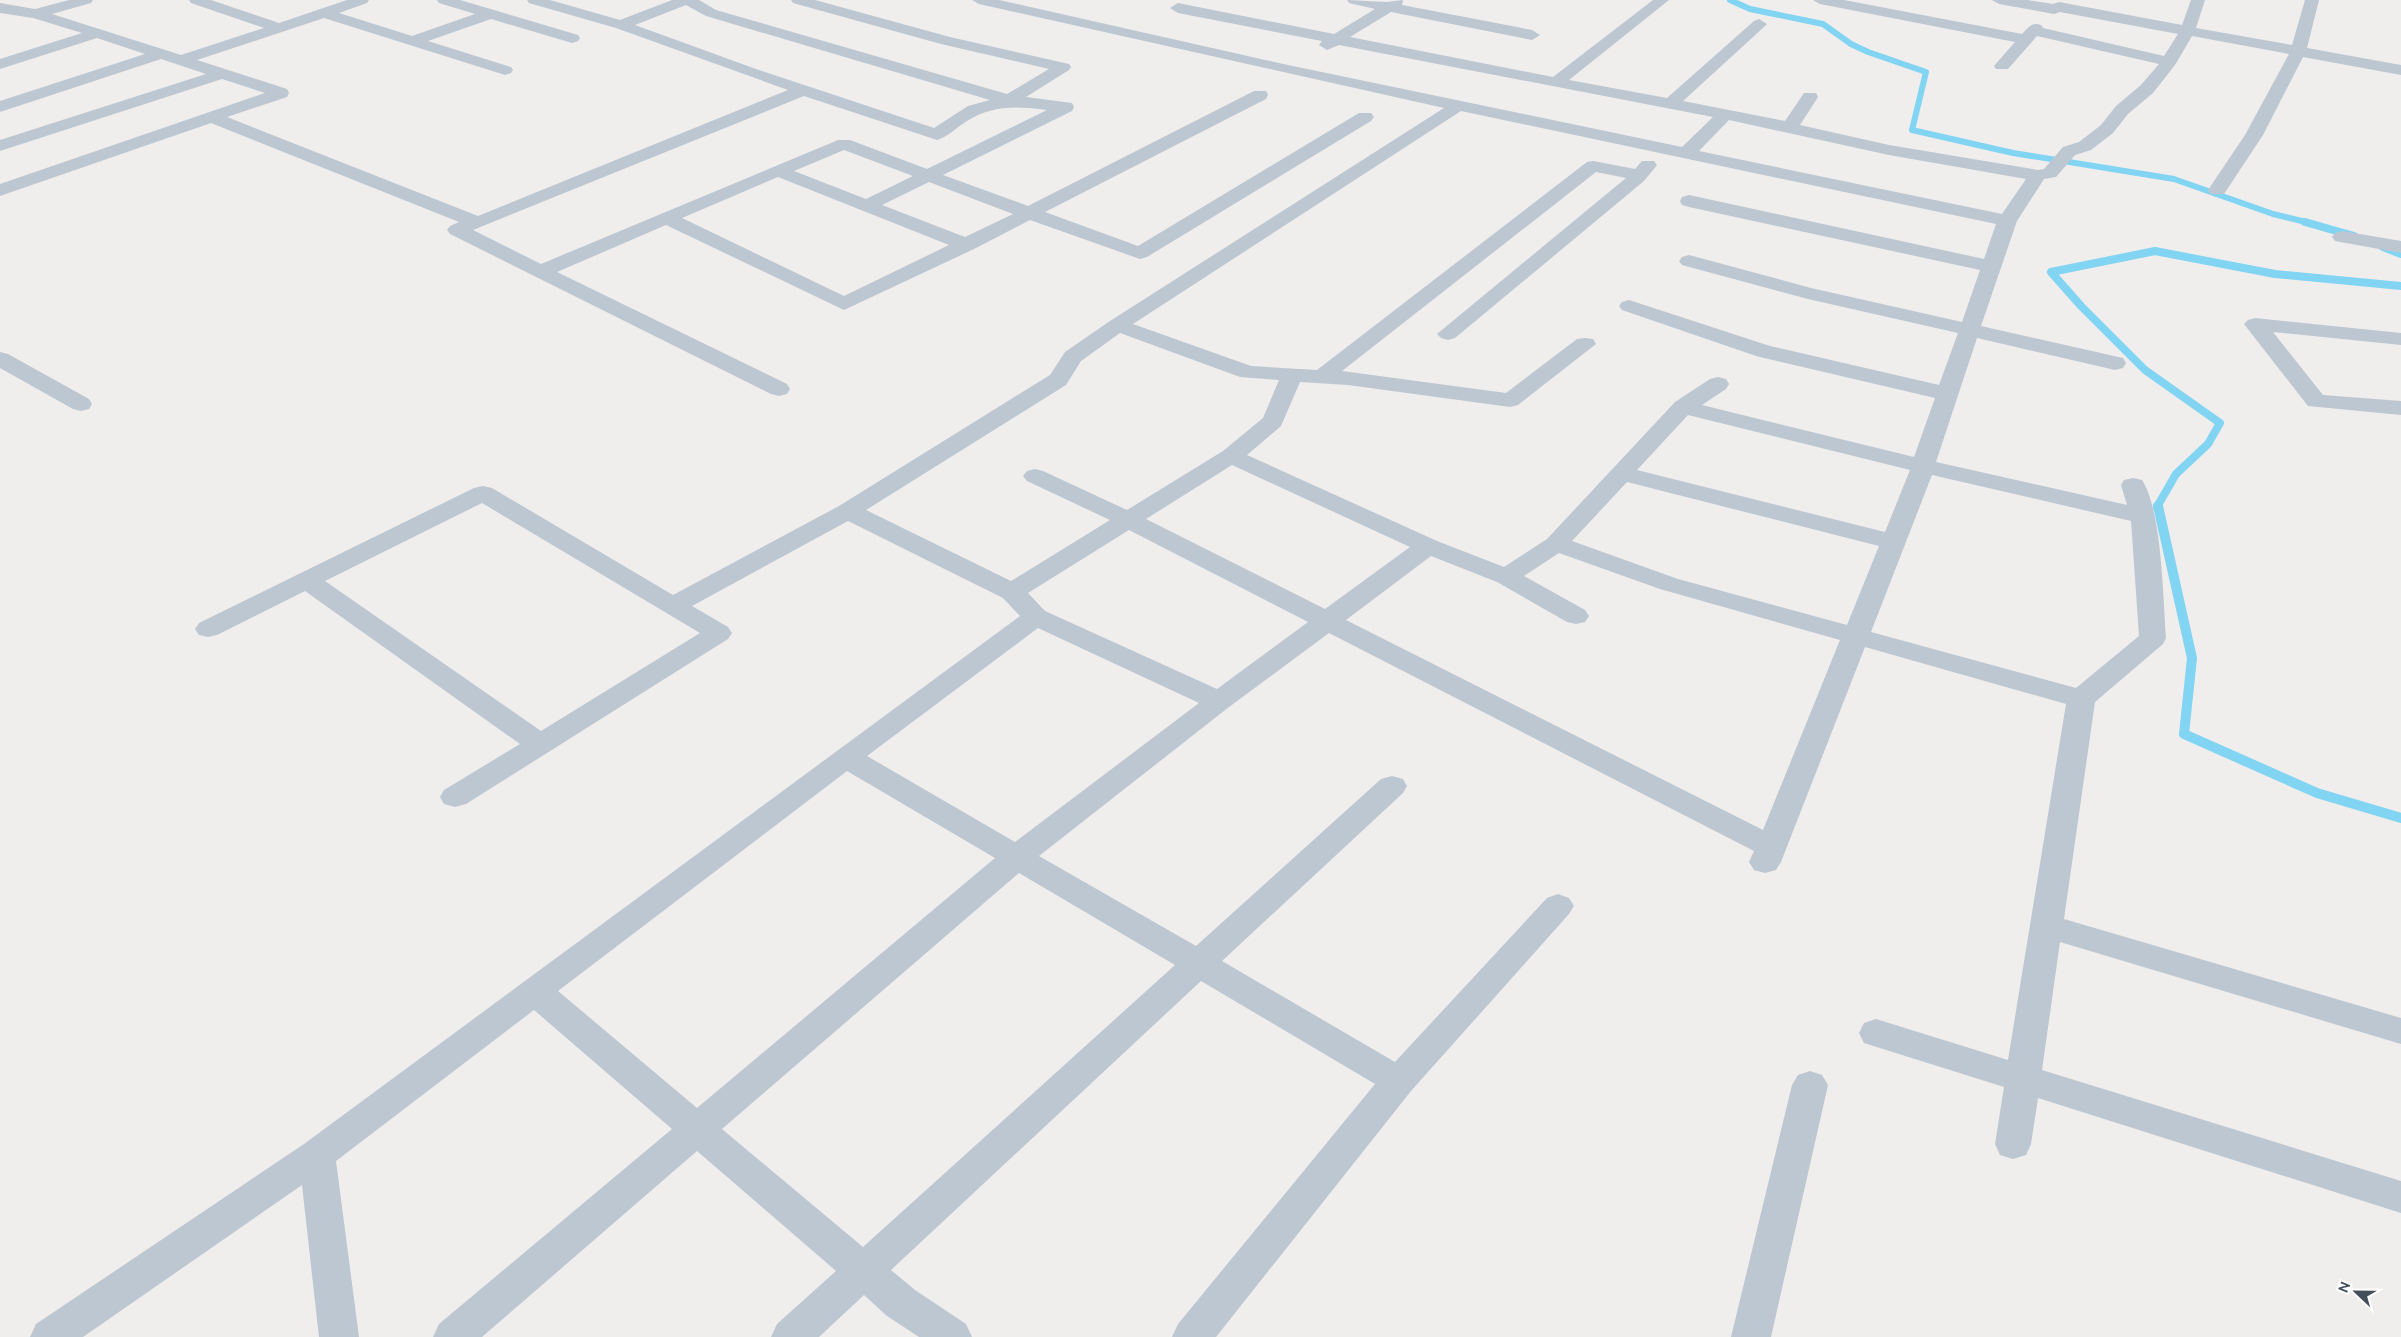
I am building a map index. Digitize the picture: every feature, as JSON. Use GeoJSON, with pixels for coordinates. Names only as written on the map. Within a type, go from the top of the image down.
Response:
{"type":"FeatureCollection","features":[{"type":"Feature","properties":{"kind":"street"},"geometry":{"type":"LineString","coordinates":[[35,14],[86,0]]}},
{"type":"Feature","properties":{"kind":"street"},"geometry":{"type":"LineString","coordinates":[[196,0],[280,28]]}},
{"type":"Feature","properties":{"kind":"street"},"geometry":{"type":"LineString","coordinates":[[179,61],[362,0]]}},
{"type":"Feature","properties":{"kind":"street"},"geometry":{"type":"LineString","coordinates":[[444,0],[572,38]]}},
{"type":"Feature","properties":{"kind":"street"},"geometry":{"type":"LineString","coordinates":[[534,0],[621,25],[804,90],[937,134],[957,119],[982,106],[1003,105],[1063,67],[947,41],[798,0]]}},
{"type":"Feature","properties":{"kind":"street"},"geometry":{"type":"LineString","coordinates":[[621,25],[687,0],[711,13],[1009,100],[1066,108],[866,206]]}},
{"type":"Feature","properties":{"kind":"street"},"geometry":{"type":"LineString","coordinates":[[980,0],[1288,70],[2007,221]]}},
{"type":"Feature","properties":{"kind":"street"},"geometry":{"type":"LineString","coordinates":[[1354,0],[1394,3],[1532,35]]}},
{"type":"Feature","properties":{"kind":"street"},"geometry":{"type":"LineString","coordinates":[[1556,83],[1662,0]]}},
{"type":"Feature","properties":{"kind":"street"},"geometry":{"type":"LineString","coordinates":[[1820,0],[2030,35],[2169,62]]}},
{"type":"Feature","properties":{"kind":"street"},"geometry":{"type":"LineString","coordinates":[[1999,0],[2059,5],[2298,52],[2401,70]]}},
{"type":"Feature","properties":{"kind":"street"},"geometry":{"type":"LineString","coordinates":[[1036,476],[1128,520],[1327,621],[1768,854],[1923,466],[2007,221],[2044,174],[2069,151],[2085,146],[2106,129],[2122,110],[2147,89],[2169,62],[2188,30],[2198,0]]}},
{"type":"Feature","properties":{"kind":"street"},"geometry":{"type":"LineString","coordinates":[[2217,190],[2254,135],[2298,52],[2312,0]]}},
{"type":"Feature","properties":{"kind":"street"},"geometry":{"type":"LineString","coordinates":[[1288,70],[1394,3]]}},
{"type":"Feature","properties":{"kind":"street"},"geometry":{"type":"LineString","coordinates":[[2002,66],[2059,5]]}},
{"type":"Feature","properties":{"kind":"street"},"geometry":{"type":"LineString","coordinates":[[0,8],[35,14],[179,61],[224,73],[281,93],[0,190]]}},
{"type":"Feature","properties":{"kind":"street"},"geometry":{"type":"LineString","coordinates":[[1178,8],[1790,127],[1889,150],[2044,174]]}},
{"type":"Feature","properties":{"kind":"street"},"geometry":{"type":"LineString","coordinates":[[325,13],[504,70]]}},
{"type":"Feature","properties":{"kind":"street"},"geometry":{"type":"LineString","coordinates":[[412,40],[490,14]]}},
{"type":"Feature","properties":{"kind":"street"},"geometry":{"type":"LineString","coordinates":[[1670,104],[1759,24]]}},
{"type":"Feature","properties":{"kind":"street"},"geometry":{"type":"LineString","coordinates":[[0,64],[97,33]]}},
{"type":"Feature","properties":{"kind":"street"},"geometry":{"type":"LineString","coordinates":[[0,107],[160,54]]}},
{"type":"Feature","properties":{"kind":"street"},"geometry":{"type":"LineString","coordinates":[[0,146],[224,73]]}},
{"type":"Feature","properties":{"kind":"street"},"geometry":{"type":"LineString","coordinates":[[779,390],[457,230],[804,90]]}},
{"type":"Feature","properties":{"kind":"street"},"geometry":{"type":"LineString","coordinates":[[667,218],[844,304],[968,245],[1260,95]]}},
{"type":"Feature","properties":{"kind":"street"},"geometry":{"type":"LineString","coordinates":[[1790,127],[1810,97]]}},
{"type":"Feature","properties":{"kind":"street"},"geometry":{"type":"LineString","coordinates":[[672,606],[848,512],[1058,380],[1073,357],[1116,325],[1458,106]]}},
{"type":"Feature","properties":{"kind":"street"},"geometry":{"type":"LineString","coordinates":[[1686,154],[1724,114]]}},
{"type":"Feature","properties":{"kind":"street"},"geometry":{"type":"LineString","coordinates":[[541,271],[844,144],[1140,253],[1365,117]]}},
{"type":"Feature","properties":{"kind":"street"},"geometry":{"type":"LineString","coordinates":[[210,118],[478,223]]}},
{"type":"Feature","properties":{"kind":"street"},"geometry":{"type":"LineString","coordinates":[[1448,334],[1640,175],[1662,149]]}},
{"type":"Feature","properties":{"kind":"street"},"geometry":{"type":"LineString","coordinates":[[1321,377],[1593,166],[1640,175]]}},
{"type":"Feature","properties":{"kind":"street"},"geometry":{"type":"LineString","coordinates":[[778,172],[968,245]]}},
{"type":"Feature","properties":{"kind":"street"},"geometry":{"type":"LineString","coordinates":[[1689,201],[1992,267]]}},
{"type":"Feature","properties":{"kind":"street"},"geometry":{"type":"LineString","coordinates":[[2342,237],[2401,247]]}},
{"type":"Feature","properties":{"kind":"street"},"geometry":{"type":"LineString","coordinates":[[1689,261],[1808,294],[2115,363]]}},
{"type":"Feature","properties":{"kind":"street"},"geometry":{"type":"LineString","coordinates":[[1629,306],[1764,351],[1948,394]]}},
{"type":"Feature","properties":{"kind":"street"},"geometry":{"type":"LineString","coordinates":[[2401,339],[2255,324],[2316,401],[2401,408]]}},
{"type":"Feature","properties":{"kind":"street"},"geometry":{"type":"LineString","coordinates":[[1116,325],[1248,372],[1321,377],[1510,400],[1585,344]]}},
{"type":"Feature","properties":{"kind":"street"},"geometry":{"type":"LineString","coordinates":[[0,359],[81,404]]}},
{"type":"Feature","properties":{"kind":"street"},"geometry":{"type":"LineString","coordinates":[[1012,592],[1231,456],[1273,421],[1292,375]]}},
{"type":"Feature","properties":{"kind":"street"},"geometry":{"type":"LineString","coordinates":[[1506,577],[1556,544],[1683,407],[1718,384]]}},
{"type":"Feature","properties":{"kind":"street"},"geometry":{"type":"LineString","coordinates":[[1683,407],[1923,466],[2143,516]]}},
{"type":"Feature","properties":{"kind":"street"},"geometry":{"type":"LineString","coordinates":[[1231,456],[1428,546],[1506,577],[1576,616]]}},
{"type":"Feature","properties":{"kind":"street"},"geometry":{"type":"LineString","coordinates":[[1622,474],[1893,542]]}},
{"type":"Feature","properties":{"kind":"street"},"geometry":{"type":"LineString","coordinates":[[2014,1144],[2081,699],[2153,638],[2143,516],[2133,485]]}},
{"type":"Feature","properties":{"kind":"street"},"geometry":{"type":"LineString","coordinates":[[208,629],[482,493],[719,633],[455,797]]}},
{"type":"Feature","properties":{"kind":"street"},"geometry":{"type":"LineString","coordinates":[[848,512],[1012,592],[1036,617],[1220,701]]}},
{"type":"Feature","properties":{"kind":"street"},"geometry":{"type":"LineString","coordinates":[[1556,544],[1669,584],[2081,699]]}},
{"type":"Feature","properties":{"kind":"street"},"geometry":{"type":"LineString","coordinates":[[453,1337],[1017,857],[1220,701],[1428,546]]}},
{"type":"Feature","properties":{"kind":"street"},"geometry":{"type":"LineString","coordinates":[[307,580],[540,744]]}},
{"type":"Feature","properties":{"kind":"street"},"geometry":{"type":"LineString","coordinates":[[50,1337],[317,1155],[846,757],[1036,617]]}},
{"type":"Feature","properties":{"kind":"street"},"geometry":{"type":"LineString","coordinates":[[846,757],[1399,1081]]}},
{"type":"Feature","properties":{"kind":"street"},"geometry":{"type":"LineString","coordinates":[[791,1337],[1392,786]]}},
{"type":"Feature","properties":{"kind":"street"},"geometry":{"type":"LineString","coordinates":[[1192,1337],[1399,1081],[1558,906]]}},
{"type":"Feature","properties":{"kind":"street"},"geometry":{"type":"LineString","coordinates":[[2047,926],[2401,1031]]}},
{"type":"Feature","properties":{"kind":"street"},"geometry":{"type":"LineString","coordinates":[[535,991],[901,1303],[952,1337]]}},
{"type":"Feature","properties":{"kind":"street"},"geometry":{"type":"LineString","coordinates":[[1876,1033],[2401,1197]]}},
{"type":"Feature","properties":{"kind":"street"},"geometry":{"type":"LineString","coordinates":[[1751,1337],[1810,1084]]}},
{"type":"Feature","properties":{"kind":"street"},"geometry":{"type":"LineString","coordinates":[[317,1155],[339,1337]]}},
{"type":"Feature","properties":{"kind":"waterway"},"geometry":{"type":"LineString","coordinates":[[1730,0],[1750,9],[1823,24],[1851,44],[1868,52],[1926,72],[1912,130],[2013,153],[2174,179],[2273,214],[2310,223]]}},
{"type":"Feature","properties":{"kind":"waterway"},"geometry":{"type":"LineString","coordinates":[[2305,222],[2354,236]]}},
{"type":"Feature","properties":{"kind":"waterway"},"geometry":{"type":"LineString","coordinates":[[2383,247],[2401,254]]}},
{"type":"Feature","properties":{"kind":"waterway"},"geometry":{"type":"LineString","coordinates":[[2157,507],[2176,474],[2208,444],[2220,423],[2145,370],[2081,306],[2051,272],[2155,251],[2275,274],[2401,286]]}},
{"type":"Feature","properties":{"kind":"waterway"},"geometry":{"type":"LineString","coordinates":[[2158,506],[2192,658],[2184,734],[2317,793],[2401,818]]}}]}
